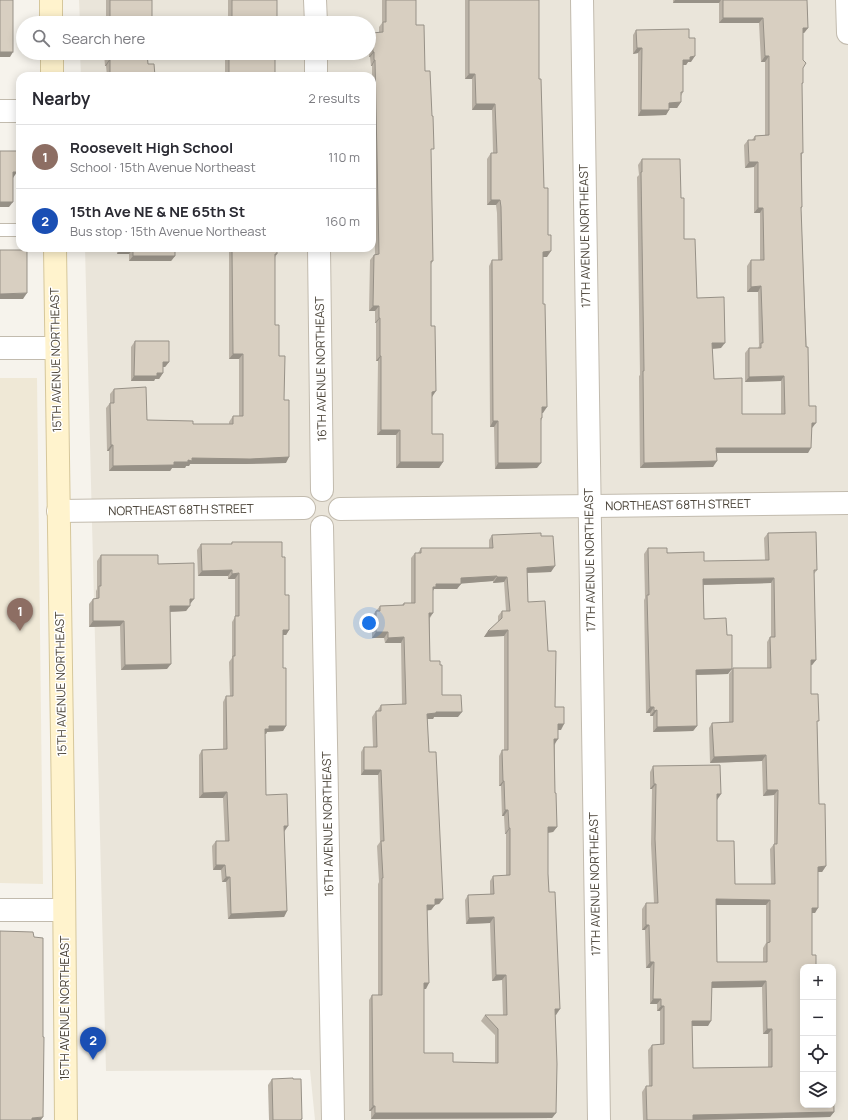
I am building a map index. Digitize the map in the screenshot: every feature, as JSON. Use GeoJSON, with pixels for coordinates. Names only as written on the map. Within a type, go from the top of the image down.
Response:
{"type":"FeatureCollection","features":[{"type":"Feature","properties":{"kind":"main road"},"geometry":{"type":"LineString","coordinates":[[51,0],[51,16]]}},
{"type":"Feature","properties":{"kind":"main road"},"geometry":{"type":"LineString","coordinates":[[52,60],[52,72]]}},
{"type":"Feature","properties":{"kind":"main road","name":"15TH AVENUE NORTHEAST"},"geometry":{"type":"LineString","coordinates":[[55,252],[66,1120]]}},
{"type":"Feature","properties":{"kind":"street"},"geometry":{"type":"LineString","coordinates":[[315,0],[316,16]]}},
{"type":"Feature","properties":{"kind":"street","name":"17TH AVENUE NORTHEAST"},"geometry":{"type":"LineString","coordinates":[[582,0],[599,1120]]}},
{"type":"Feature","properties":{"kind":"street"},"geometry":{"type":"LineString","coordinates":[[847,0],[848,33]]}},
{"type":"Feature","properties":{"kind":"street"},"geometry":{"type":"LineString","coordinates":[[316,60],[316,72]]}},
{"type":"Feature","properties":{"kind":"street"},"geometry":{"type":"LineString","coordinates":[[0,111],[16,111]]}},
{"type":"Feature","properties":{"kind":"street","name":"16TH AVENUE NORTHEAST"},"geometry":{"type":"LineString","coordinates":[[319,252],[322,490]]}},
{"type":"Feature","properties":{"kind":"street"},"geometry":{"type":"LineString","coordinates":[[0,348],[56,348]]}},
{"type":"Feature","properties":{"kind":"street"},"geometry":{"type":"LineString","coordinates":[[322,490],[329,491],[334,495],[338,500],[340,509],[338,518],[334,523],[318,527],[308,520],[305,515],[304,508],[307,498],[311,494],[322,490]]}},
{"type":"Feature","properties":{"kind":"street","name":"NORTHEAST 68TH STREET"},"geometry":{"type":"LineString","coordinates":[[340,509],[848,503]]}},
{"type":"Feature","properties":{"kind":"street","name":"NORTHEAST 68TH STREET"},"geometry":{"type":"LineString","coordinates":[[58,511],[304,508]]}},
{"type":"Feature","properties":{"kind":"street","name":"16TH AVENUE NORTHEAST"},"geometry":{"type":"LineString","coordinates":[[322,527],[332,1120]]}},
{"type":"Feature","properties":{"kind":"street"},"geometry":{"type":"LineString","coordinates":[[0,910],[64,910]]}},
{"type":"Feature","properties":{"kind":"lane"},"geometry":{"type":"LineString","coordinates":[[0,230],[16,230]]}},
{"type":"Feature","properties":{"kind":"shaded area"},"geometry":{"type":"Polygon","coordinates":[[[79,0],[848,0],[848,1120],[315,1120],[310,1070],[106,1071],[85,252],[376,252],[376,72],[81,72],[80,60],[376,60],[376,16],[80,16],[79,0]]]}},
{"type":"Feature","properties":{"kind":"shaded area"},"geometry":{"type":"Polygon","coordinates":[[[0,378],[37,378],[43,884],[0,883],[0,378]]]}},
{"type":"Feature","properties":{"kind":"building"},"geometry":{"type":"Polygon","coordinates":[[[0,0],[13,0],[13,52],[0,52],[0,0]]]}},
{"type":"Feature","properties":{"kind":"building"},"geometry":{"type":"Polygon","coordinates":[[[110,0],[152,0],[152,16],[110,16],[110,0]]]}},
{"type":"Feature","properties":{"kind":"building"},"geometry":{"type":"Polygon","coordinates":[[[232,0],[277,0],[277,16],[232,16],[232,0]]]}},
{"type":"Feature","properties":{"kind":"building"},"geometry":{"type":"Polygon","coordinates":[[[386,0],[416,0],[416,25],[424,25],[425,71],[430,71],[434,149],[431,149],[433,261],[431,261],[431,326],[435,326],[436,391],[432,392],[432,434],[443,434],[443,462],[400,462],[400,430],[381,430],[380,318],[379,306],[373,306],[374,255],[379,254],[375,60],[376,33],[383,32],[383,22],[386,22],[386,0]]]}},
{"type":"Feature","properties":{"kind":"building"},"geometry":{"type":"Polygon","coordinates":[[[469,0],[539,0],[539,79],[541,79],[544,188],[548,188],[548,235],[551,235],[551,251],[543,252],[543,304],[545,304],[547,407],[542,407],[541,463],[498,463],[498,421],[493,421],[492,260],[502,260],[500,200],[491,200],[491,153],[497,153],[495,104],[476,104],[475,74],[469,74],[469,0]]]}},
{"type":"Feature","properties":{"kind":"building"},"geometry":{"type":"Polygon","coordinates":[[[723,0],[807,0],[808,28],[803,28],[803,60],[806,63],[803,68],[802,83],[803,153],[801,153],[801,207],[806,347],[808,347],[809,406],[816,406],[816,423],[812,423],[811,448],[716,448],[717,461],[644,463],[642,159],[680,159],[681,198],[684,198],[684,239],[695,239],[697,298],[724,297],[725,343],[712,343],[714,379],[742,378],[742,414],[785,414],[784,376],[749,377],[749,348],[761,348],[761,343],[763,343],[761,286],[751,287],[751,260],[764,260],[763,208],[758,208],[758,162],[749,162],[748,140],[755,140],[755,136],[769,135],[769,56],[765,56],[763,18],[723,18],[723,0]]]}},
{"type":"Feature","properties":{"kind":"building"},"geometry":{"type":"Polygon","coordinates":[[[689,29],[689,38],[695,38],[695,56],[690,57],[690,60],[683,60],[683,92],[681,92],[681,102],[669,103],[669,110],[641,110],[642,48],[637,48],[636,30],[689,29]]]}},
{"type":"Feature","properties":{"kind":"building"},"geometry":{"type":"Polygon","coordinates":[[[110,60],[148,60],[148,64],[154,64],[155,72],[110,72],[110,60]]]}},
{"type":"Feature","properties":{"kind":"building"},"geometry":{"type":"Polygon","coordinates":[[[229,60],[275,60],[275,72],[229,72],[229,60]]]}},
{"type":"Feature","properties":{"kind":"building"},"geometry":{"type":"Polygon","coordinates":[[[0,151],[16,151],[16,172],[13,172],[13,202],[0,202],[0,151]]]}},
{"type":"Feature","properties":{"kind":"building"},"geometry":{"type":"Polygon","coordinates":[[[0,250],[27,252],[27,293],[0,294],[0,250]]]}},
{"type":"Feature","properties":{"kind":"building"},"geometry":{"type":"Polygon","coordinates":[[[133,252],[175,252],[175,256],[133,256],[133,252]]]}},
{"type":"Feature","properties":{"kind":"building"},"geometry":{"type":"Polygon","coordinates":[[[232,252],[277,252],[277,254],[275,254],[275,325],[279,325],[279,356],[285,356],[284,400],[289,400],[289,457],[250,459],[192,458],[192,461],[188,460],[188,462],[174,462],[174,465],[113,466],[110,403],[114,403],[114,389],[146,387],[147,420],[193,421],[193,424],[233,424],[233,416],[243,416],[243,354],[233,354],[232,252]]]}},
{"type":"Feature","properties":{"kind":"building"},"geometry":{"type":"Polygon","coordinates":[[[135,341],[169,341],[169,362],[163,362],[163,373],[157,373],[157,376],[134,376],[135,341]]]}},
{"type":"Feature","properties":{"kind":"building"},"geometry":{"type":"Polygon","coordinates":[[[816,532],[817,570],[814,570],[816,660],[811,660],[811,694],[818,694],[819,721],[817,721],[819,804],[825,804],[826,866],[818,867],[818,908],[812,908],[812,955],[816,955],[816,964],[800,964],[800,1108],[834,1108],[834,1112],[693,1115],[693,1120],[647,1120],[646,1086],[652,1086],[652,1045],[664,1044],[664,1006],[661,1006],[661,999],[653,999],[654,962],[650,962],[649,925],[646,925],[646,903],[658,903],[655,839],[656,784],[654,784],[653,766],[720,765],[721,794],[717,794],[717,841],[734,841],[735,884],[775,884],[774,844],[777,844],[778,790],[767,790],[766,755],[714,757],[712,723],[733,722],[733,668],[771,668],[770,637],[775,637],[774,578],[703,579],[704,619],[726,618],[727,635],[732,635],[732,669],[696,670],[697,726],[657,727],[657,710],[654,711],[654,707],[650,707],[647,595],[649,595],[648,548],[667,548],[667,553],[704,552],[704,561],[769,560],[768,533],[816,532]],[[716,899],[717,962],[767,962],[767,943],[770,942],[770,900],[716,899]],[[766,981],[712,982],[711,1021],[692,1021],[693,1068],[772,1067],[772,1029],[767,1029],[766,981]]]}},
{"type":"Feature","properties":{"kind":"building"},"geometry":{"type":"Polygon","coordinates":[[[541,533],[541,536],[553,536],[555,566],[527,568],[528,602],[545,601],[548,651],[556,651],[555,707],[564,707],[564,724],[558,724],[558,739],[554,739],[557,827],[548,827],[549,892],[555,892],[560,1009],[555,1009],[557,1064],[556,1113],[375,1113],[375,1106],[373,1106],[372,995],[382,995],[383,878],[381,841],[384,841],[381,770],[364,770],[364,747],[377,747],[376,711],[381,711],[381,705],[406,704],[404,637],[388,638],[388,632],[376,632],[376,611],[380,611],[380,606],[415,603],[415,553],[421,553],[421,548],[493,548],[492,535],[541,533]],[[507,577],[461,578],[461,584],[436,584],[436,587],[433,587],[433,613],[429,613],[430,661],[440,661],[440,665],[442,665],[442,695],[461,695],[462,712],[436,712],[427,714],[429,752],[436,752],[443,899],[435,899],[435,905],[427,905],[429,983],[424,983],[424,1053],[453,1053],[453,1062],[498,1063],[498,1029],[485,1015],[507,1015],[506,975],[496,975],[494,917],[469,918],[468,895],[494,894],[493,876],[510,875],[510,828],[508,810],[505,810],[502,750],[508,750],[508,630],[488,631],[502,618],[502,611],[510,611],[507,577]]]}},
{"type":"Feature","properties":{"kind":"building"},"geometry":{"type":"Polygon","coordinates":[[[232,542],[282,542],[282,557],[285,557],[285,595],[289,595],[289,630],[283,630],[283,668],[286,668],[286,726],[269,726],[269,729],[265,729],[266,795],[287,794],[288,826],[284,826],[287,911],[231,914],[230,877],[226,877],[225,865],[216,865],[216,841],[229,841],[227,792],[203,793],[202,750],[227,749],[226,696],[233,696],[235,616],[239,616],[239,573],[232,574],[232,570],[202,571],[201,544],[232,544],[232,542]]]}},
{"type":"Feature","properties":{"kind":"building"},"geometry":{"type":"Polygon","coordinates":[[[101,555],[158,555],[158,564],[194,563],[194,599],[190,599],[190,606],[170,606],[171,664],[125,665],[124,621],[93,621],[93,599],[99,598],[99,586],[101,586],[101,555]]]}},
{"type":"Feature","properties":{"kind":"building"},"geometry":{"type":"Polygon","coordinates":[[[0,931],[33,932],[34,937],[43,938],[43,1117],[32,1118],[32,1120],[0,1120],[0,931]]]}},
{"type":"Feature","properties":{"kind":"building"},"geometry":{"type":"Polygon","coordinates":[[[272,1079],[301,1079],[302,1119],[273,1120],[272,1079]]]}},
{"type":"Feature","properties":{"kind":"place","name":"Roosevelt High School"},"geometry":{"type":"Point","coordinates":[20,631]}},
{"type":"Feature","properties":{"kind":"place","name":"15th Ave NE & NE 65th St"},"geometry":{"type":"Point","coordinates":[93,1060]}}]}
